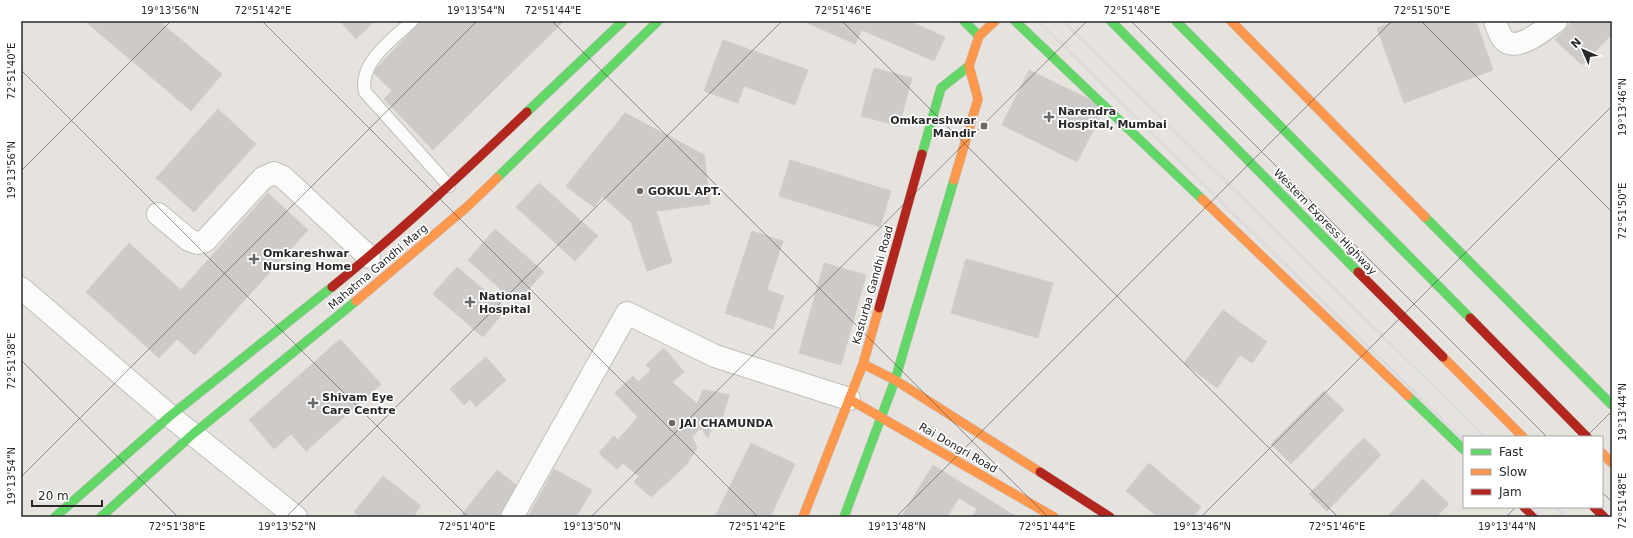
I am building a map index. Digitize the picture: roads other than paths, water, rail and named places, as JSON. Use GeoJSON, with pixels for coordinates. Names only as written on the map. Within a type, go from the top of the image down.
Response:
{"type":"FeatureCollection","features":[{"type":"Feature","properties":{"kind":"main road"},"geometry":{"type":"LineString","coordinates":[[55,517],[170,416],[369,257],[449,186],[623,21]]}},
{"type":"Feature","properties":{"kind":"main road","name":"Mahatma Gandhi Marg"},"geometry":{"type":"LineString","coordinates":[[101,517],[193,434],[347,309],[468,206],[658,21]]}},
{"type":"Feature","properties":{"kind":"main road"},"geometry":{"type":"LineString","coordinates":[[964,21],[979,36]]}},
{"type":"Feature","properties":{"kind":"main road"},"geometry":{"type":"LineString","coordinates":[[844,517],[895,380],[978,100],[969,66],[979,36],[995,21]]}},
{"type":"Feature","properties":{"kind":"main road"},"geometry":{"type":"LineString","coordinates":[[1015,21],[1463,449]]}},
{"type":"Feature","properties":{"kind":"main road","name":"Western Express Highway"},"geometry":{"type":"LineString","coordinates":[[1111,21],[1393,308],[1522,436]]}},
{"type":"Feature","properties":{"kind":"main road"},"geometry":{"type":"LineString","coordinates":[[1176,21],[1586,436]]}},
{"type":"Feature","properties":{"kind":"main road"},"geometry":{"type":"LineString","coordinates":[[1231,21],[1612,405]]}},
{"type":"Feature","properties":{"kind":"main road","name":"Kasturba Gandhi Road"},"geometry":{"type":"LineString","coordinates":[[804,517],[863,364],[941,88],[969,66]]}},
{"type":"Feature","properties":{"kind":"main road"},"geometry":{"type":"LineString","coordinates":[[863,364],[895,380],[1110,517]]}},
{"type":"Feature","properties":{"kind":"main road","name":"Rai Dongri Road"},"geometry":{"type":"LineString","coordinates":[[849,399],[1054,517]]}},
{"type":"Feature","properties":{"kind":"main road"},"geometry":{"type":"LineString","coordinates":[[1603,454],[1612,463]]}},
{"type":"Feature","properties":{"kind":"main road"},"geometry":{"type":"LineString","coordinates":[[1525,508],[1535,517]]}},
{"type":"Feature","properties":{"kind":"main road"},"geometry":{"type":"LineString","coordinates":[[1595,508],[1604,517]]}},
{"type":"Feature","properties":{"kind":"street"},"geometry":{"type":"LineString","coordinates":[[1495,21],[1503,39],[1512,44],[1525,42],[1556,21]]}},
{"type":"Feature","properties":{"kind":"street"},"geometry":{"type":"LineString","coordinates":[[158,214],[189,240],[197,243],[205,241],[264,178],[274,173],[283,177],[369,257]]}},
{"type":"Feature","properties":{"kind":"street"},"geometry":{"type":"LineString","coordinates":[[21,288],[170,416],[296,517]]}},
{"type":"Feature","properties":{"kind":"street"},"geometry":{"type":"LineString","coordinates":[[512,517],[627,313],[715,356],[849,399]]}},
{"type":"Feature","properties":{"kind":"lane"},"geometry":{"type":"LineString","coordinates":[[412,21],[371,61],[363,83],[365,92],[449,186]]}},
{"type":"Feature","properties":{"kind":"railway"},"geometry":{"type":"LineString","coordinates":[[1038,21],[1463,440]]}},
{"type":"Feature","properties":{"kind":"railway"},"geometry":{"type":"LineString","coordinates":[[1063,21],[1484,436]]}},
{"type":"Feature","properties":{"kind":"railway"},"geometry":{"type":"LineString","coordinates":[[1532,508],[1541,517]]}},
{"type":"Feature","properties":{"kind":"railway"},"geometry":{"type":"LineString","coordinates":[[1557,508],[1566,517]]}},
{"type":"Feature","properties":{"kind":"place","name":"Narendra Hospital, Mumbai"},"geometry":{"type":"Point","coordinates":[1049,117]}},
{"type":"Feature","properties":{"kind":"place","name":"Omkareshwar Mandir"},"geometry":{"type":"Point","coordinates":[984,126]}},
{"type":"Feature","properties":{"kind":"place","name":"GOKUL APT."},"geometry":{"type":"Point","coordinates":[640,191]}},
{"type":"Feature","properties":{"kind":"place","name":"Omkareshwar Nursing Home"},"geometry":{"type":"Point","coordinates":[254,259]}},
{"type":"Feature","properties":{"kind":"place","name":"National Hospital"},"geometry":{"type":"Point","coordinates":[470,302]}},
{"type":"Feature","properties":{"kind":"place","name":"Shivam Eye Care Centre"},"geometry":{"type":"Point","coordinates":[313,403]}},
{"type":"Feature","properties":{"kind":"place","name":"JAI CHAMUNDA"},"geometry":{"type":"Point","coordinates":[672,423]}}]}
